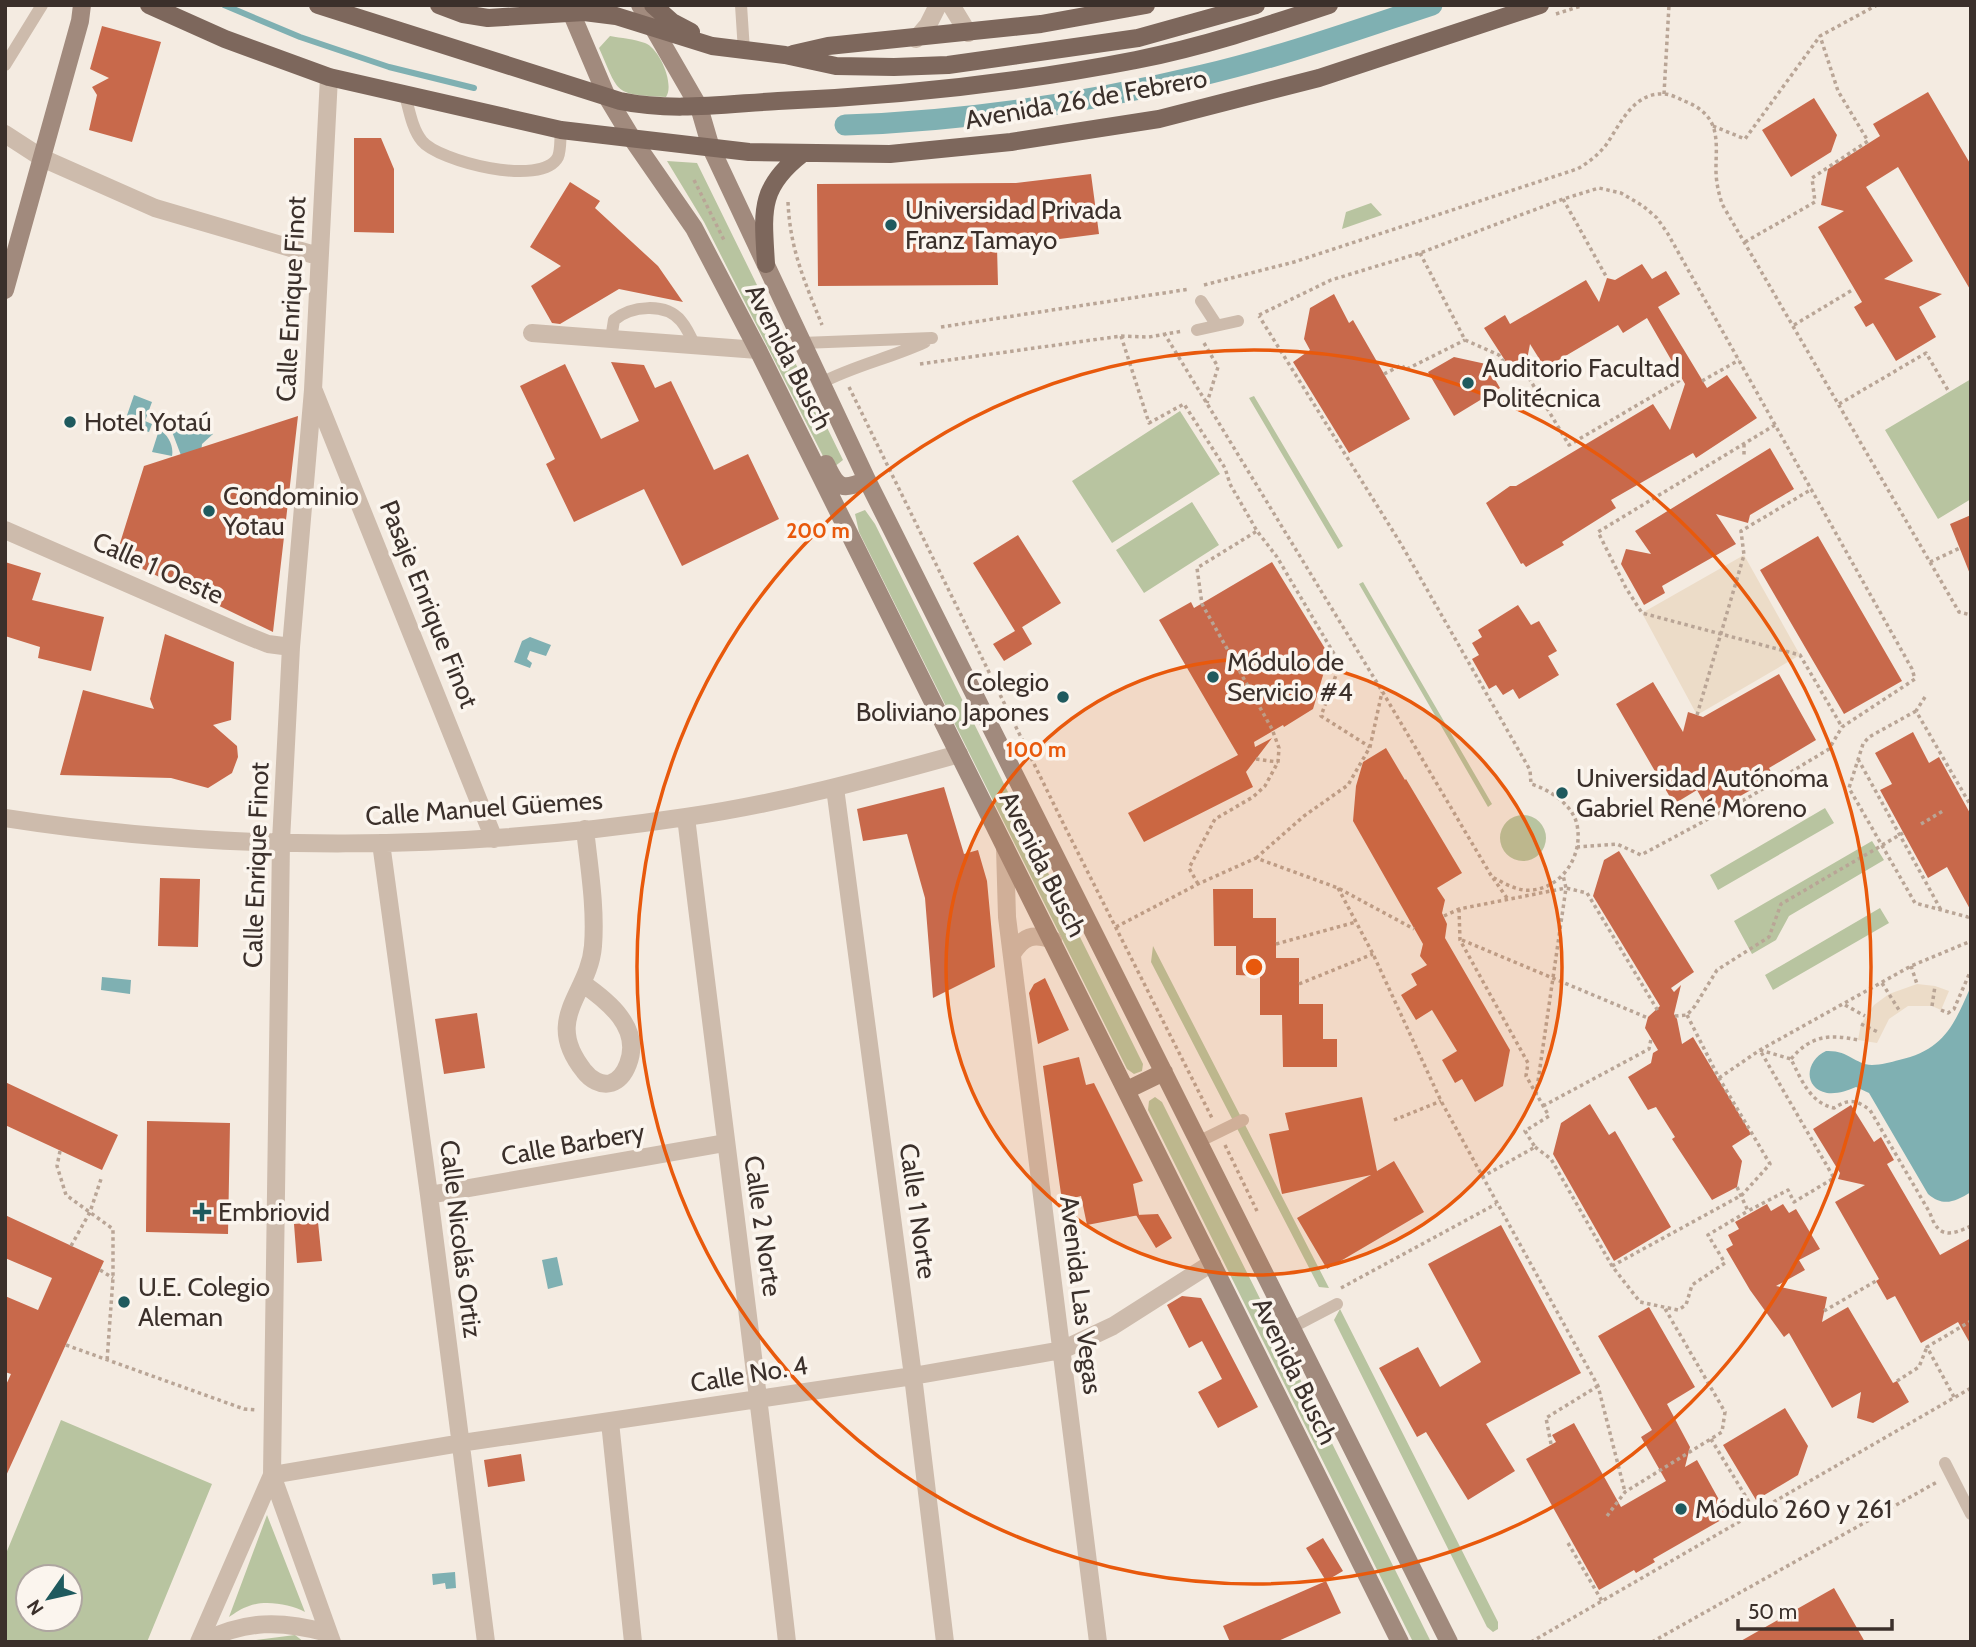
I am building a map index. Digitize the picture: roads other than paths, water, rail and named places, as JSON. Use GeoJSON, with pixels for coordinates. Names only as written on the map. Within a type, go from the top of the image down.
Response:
{"type":"FeatureCollection","features":[{"type":"Feature","properties":{"kind":"main road"},"geometry":{"type":"LineString","coordinates":[[5,290],[81,13],[91,5]]}},
{"type":"Feature","properties":{"kind":"main road","name":"Avenida 26 de Febrero"},"geometry":{"type":"LineString","coordinates":[[149,5],[225,39],[329,77],[405,95],[561,130],[711,149],[802,154],[890,154],[944,149],[1011,142],[1159,119],[1319,78],[1543,11]]}},
{"type":"Feature","properties":{"kind":"main road","name":"Avenida 26 de Febrero"},"geometry":{"type":"LineString","coordinates":[[318,5],[640,106],[699,107],[958,88],[1137,60],[1235,36],[1329,5]]}},
{"type":"Feature","properties":{"kind":"main road","name":"Avenida Busch"},"geometry":{"type":"LineString","coordinates":[[640,5],[699,107],[711,149],[867,480],[1449,1642]]}},
{"type":"Feature","properties":{"kind":"main road"},"geometry":{"type":"LineString","coordinates":[[653,5],[672,22],[722,48]]}},
{"type":"Feature","properties":{"kind":"main road","name":"Avenida 26 de Febrero"},"geometry":{"type":"LineString","coordinates":[[785,55],[828,46],[1041,24],[1146,5]]}},
{"type":"Feature","properties":{"kind":"main road","name":"Avenida 26 de Febrero"},"geometry":{"type":"LineString","coordinates":[[439,6],[488,18],[566,8],[616,16],[655,30],[722,48],[785,55],[836,66],[948,65],[1138,38],[1256,5]]}},
{"type":"Feature","properties":{"kind":"main road","name":"Avenida Busch"},"geometry":{"type":"LineString","coordinates":[[566,8],[607,97],[694,228],[758,350],[1400,1642]]}},
{"type":"Feature","properties":{"kind":"main road"},"geometry":{"type":"LineString","coordinates":[[766,264],[763,220],[768,196],[783,168],[802,154]]}},
{"type":"Feature","properties":{"kind":"main road"},"geometry":{"type":"LineString","coordinates":[[778,393],[803,416],[834,481],[841,487],[848,488],[867,480]]}},
{"type":"Feature","properties":{"kind":"main road"},"geometry":{"type":"LineString","coordinates":[[1127,1090],[1164,1072]]}},
{"type":"Feature","properties":{"kind":"street"},"geometry":{"type":"LineString","coordinates":[[916,39],[928,25],[938,5]]}},
{"type":"Feature","properties":{"kind":"street"},"geometry":{"type":"LineString","coordinates":[[951,5],[968,33]]}},
{"type":"Feature","properties":{"kind":"street","name":"Calle Enrique Finot"},"geometry":{"type":"LineString","coordinates":[[200,1642],[272,1475],[281,841],[291,647],[313,390],[329,77]]}},
{"type":"Feature","properties":{"kind":"street"},"geometry":{"type":"LineString","coordinates":[[5,134],[42,158],[155,208],[318,257]]}},
{"type":"Feature","properties":{"kind":"street"},"geometry":{"type":"LineString","coordinates":[[532,333],[758,350]]}},
{"type":"Feature","properties":{"kind":"street","name":"Pasaje Enrique Finot"},"geometry":{"type":"LineString","coordinates":[[313,390],[494,839]]}},
{"type":"Feature","properties":{"kind":"street","name":"Calle 1 Oeste"},"geometry":{"type":"LineString","coordinates":[[5,530],[243,634],[268,644],[291,647]]}},
{"type":"Feature","properties":{"kind":"street","name":"Calle Manuel Güemes"},"geometry":{"type":"LineString","coordinates":[[5,818],[79,830],[180,839],[381,843],[494,839],[687,817],[835,788],[958,754]]}},
{"type":"Feature","properties":{"kind":"street","name":"Calle 1 Norte"},"geometry":{"type":"LineString","coordinates":[[835,788],[913,1376],[945,1642]]}},
{"type":"Feature","properties":{"kind":"street","name":"Calle 2 Norte"},"geometry":{"type":"LineString","coordinates":[[687,817],[725,1143],[760,1400],[787,1642]]}},
{"type":"Feature","properties":{"kind":"street"},"geometry":{"type":"LineString","coordinates":[[582,983],[614,1009],[630,1033],[631,1058],[626,1071],[618,1080],[609,1084],[597,1082],[585,1073],[575,1057],[567,1034],[567,1014],[574,996],[582,983],[587,975],[593,947],[593,905],[585,829]]}},
{"type":"Feature","properties":{"kind":"street","name":"Calle Nicolás Ortiz"},"geometry":{"type":"LineString","coordinates":[[381,843],[486,1642]]}},
{"type":"Feature","properties":{"kind":"street","name":"Avenida Las Vegas"},"geometry":{"type":"LineString","coordinates":[[1005,847],[1007,917],[1098,1642]]}},
{"type":"Feature","properties":{"kind":"street"},"geometry":{"type":"LineString","coordinates":[[1012,954],[1018,944],[1029,937],[1041,936],[1053,940]]}},
{"type":"Feature","properties":{"kind":"street","name":"Calle Barbery"},"geometry":{"type":"LineString","coordinates":[[429,1195],[725,1143]]}},
{"type":"Feature","properties":{"kind":"street","name":"Calle No. 4"},"geometry":{"type":"LineString","coordinates":[[272,1475],[461,1443],[913,1376],[1062,1350],[1113,1326],[1212,1263]]}},
{"type":"Feature","properties":{"kind":"street"},"geometry":{"type":"LineString","coordinates":[[610,1422],[633,1642]]}},
{"type":"Feature","properties":{"kind":"street"},"geometry":{"type":"LineString","coordinates":[[272,1475],[330,1637]]}},
{"type":"Feature","properties":{"kind":"street"},"geometry":{"type":"LineString","coordinates":[[200,1642],[248,1625],[275,1623],[302,1626],[330,1637]]}},
{"type":"Feature","properties":{"kind":"lane"},"geometry":{"type":"LineString","coordinates":[[5,65],[42,5]]}},
{"type":"Feature","properties":{"kind":"lane"},"geometry":{"type":"LineString","coordinates":[[741,5],[744,51]]}},
{"type":"Feature","properties":{"kind":"lane"},"geometry":{"type":"LineString","coordinates":[[405,95],[412,119],[424,143],[435,151],[494,170],[527,172],[550,165],[559,156],[561,130]]}},
{"type":"Feature","properties":{"kind":"lane"},"geometry":{"type":"LineString","coordinates":[[1200,301],[1216,324]]}},
{"type":"Feature","properties":{"kind":"lane"},"geometry":{"type":"LineString","coordinates":[[611,339],[614,320],[630,310],[644,308],[662,311],[680,320],[695,346]]}},
{"type":"Feature","properties":{"kind":"lane"},"geometry":{"type":"LineString","coordinates":[[1196,330],[1238,320]]}},
{"type":"Feature","properties":{"kind":"lane"},"geometry":{"type":"LineString","coordinates":[[802,343],[932,338],[902,353],[841,372],[821,383]]}},
{"type":"Feature","properties":{"kind":"lane"},"geometry":{"type":"LineString","coordinates":[[1198,1142],[1243,1120]]}},
{"type":"Feature","properties":{"kind":"lane"},"geometry":{"type":"LineString","coordinates":[[1291,1328],[1334,1298]]}},
{"type":"Feature","properties":{"kind":"lane"},"geometry":{"type":"LineString","coordinates":[[1948,1469],[1971,1514]]}},
{"type":"Feature","properties":{"kind":"water"},"geometry":{"type":"Polygon","coordinates":[[[134,395],[152,402],[145,421],[152,424],[149,432],[124,424],[134,395]]]}},
{"type":"Feature","properties":{"kind":"water"},"geometry":{"type":"Polygon","coordinates":[[[205,420],[213,434],[202,444],[201,454],[182,458],[171,429],[182,422],[185,429],[189,430],[205,420]]]}},
{"type":"Feature","properties":{"kind":"water"},"geometry":{"type":"Polygon","coordinates":[[[159,430],[170,441],[172,456],[152,452],[159,430]]]}},
{"type":"Feature","properties":{"kind":"water"},"geometry":{"type":"Polygon","coordinates":[[[530,637],[551,645],[546,656],[530,651],[527,659],[532,663],[530,668],[514,662],[522,641],[530,637]]]}},
{"type":"Feature","properties":{"kind":"water"},"geometry":{"type":"Polygon","coordinates":[[[102,977],[131,980],[130,994],[101,990],[102,977]]]}},
{"type":"Feature","properties":{"kind":"water"},"geometry":{"type":"Polygon","coordinates":[[[1971,986],[1971,1192],[1944,1202],[1928,1194],[1869,1093],[1856,1087],[1827,1093],[1813,1086],[1810,1073],[1814,1061],[1826,1051],[1834,1051],[1872,1065],[1914,1056],[1927,1050],[1946,1034],[1953,1024],[1971,986]]]}},
{"type":"Feature","properties":{"kind":"water"},"geometry":{"type":"Polygon","coordinates":[[[557,1257],[563,1285],[548,1289],[542,1260],[557,1257]]]}},
{"type":"Feature","properties":{"kind":"water"},"geometry":{"type":"Polygon","coordinates":[[[455,1572],[456,1588],[446,1589],[445,1583],[433,1585],[432,1574],[455,1572]]]}},
{"type":"Feature","properties":{"kind":"waterway"},"geometry":{"type":"LineString","coordinates":[[224,5],[300,37],[389,67],[474,88]]}},
{"type":"Feature","properties":{"kind":"waterway"},"geometry":{"type":"LineString","coordinates":[[845,125],[981,115],[1115,94],[1261,60],[1432,5]]}},
{"type":"Feature","properties":{"kind":"place","name":"Universidad Privada Franz Tamayo"},"geometry":{"type":"Point","coordinates":[891,225]}},
{"type":"Feature","properties":{"kind":"place","name":"Auditorio Facultad Politécnica"},"geometry":{"type":"Point","coordinates":[1468,383]}},
{"type":"Feature","properties":{"kind":"place","name":"Hotel Yotaú"},"geometry":{"type":"Point","coordinates":[70,422]}},
{"type":"Feature","properties":{"kind":"place","name":"Condominio Yotau"},"geometry":{"type":"Point","coordinates":[209,511]}},
{"type":"Feature","properties":{"kind":"place","name":"Módulo de Servicio #4"},"geometry":{"type":"Point","coordinates":[1213,677]}},
{"type":"Feature","properties":{"kind":"place","name":"Colegio Boliviano Japones"},"geometry":{"type":"Point","coordinates":[1063,697]}},
{"type":"Feature","properties":{"kind":"place","name":"Universidad Autónoma Gabriel René Moreno"},"geometry":{"type":"Point","coordinates":[1562,793]}},
{"type":"Feature","properties":{"kind":"place","name":"Embriovid"},"geometry":{"type":"Point","coordinates":[202,1212]}},
{"type":"Feature","properties":{"kind":"place","name":"U.E. Colegio Aleman"},"geometry":{"type":"Point","coordinates":[124,1302]}},
{"type":"Feature","properties":{"kind":"place","name":"Módulo 260 y 261"},"geometry":{"type":"Point","coordinates":[1681,1509]}}]}
